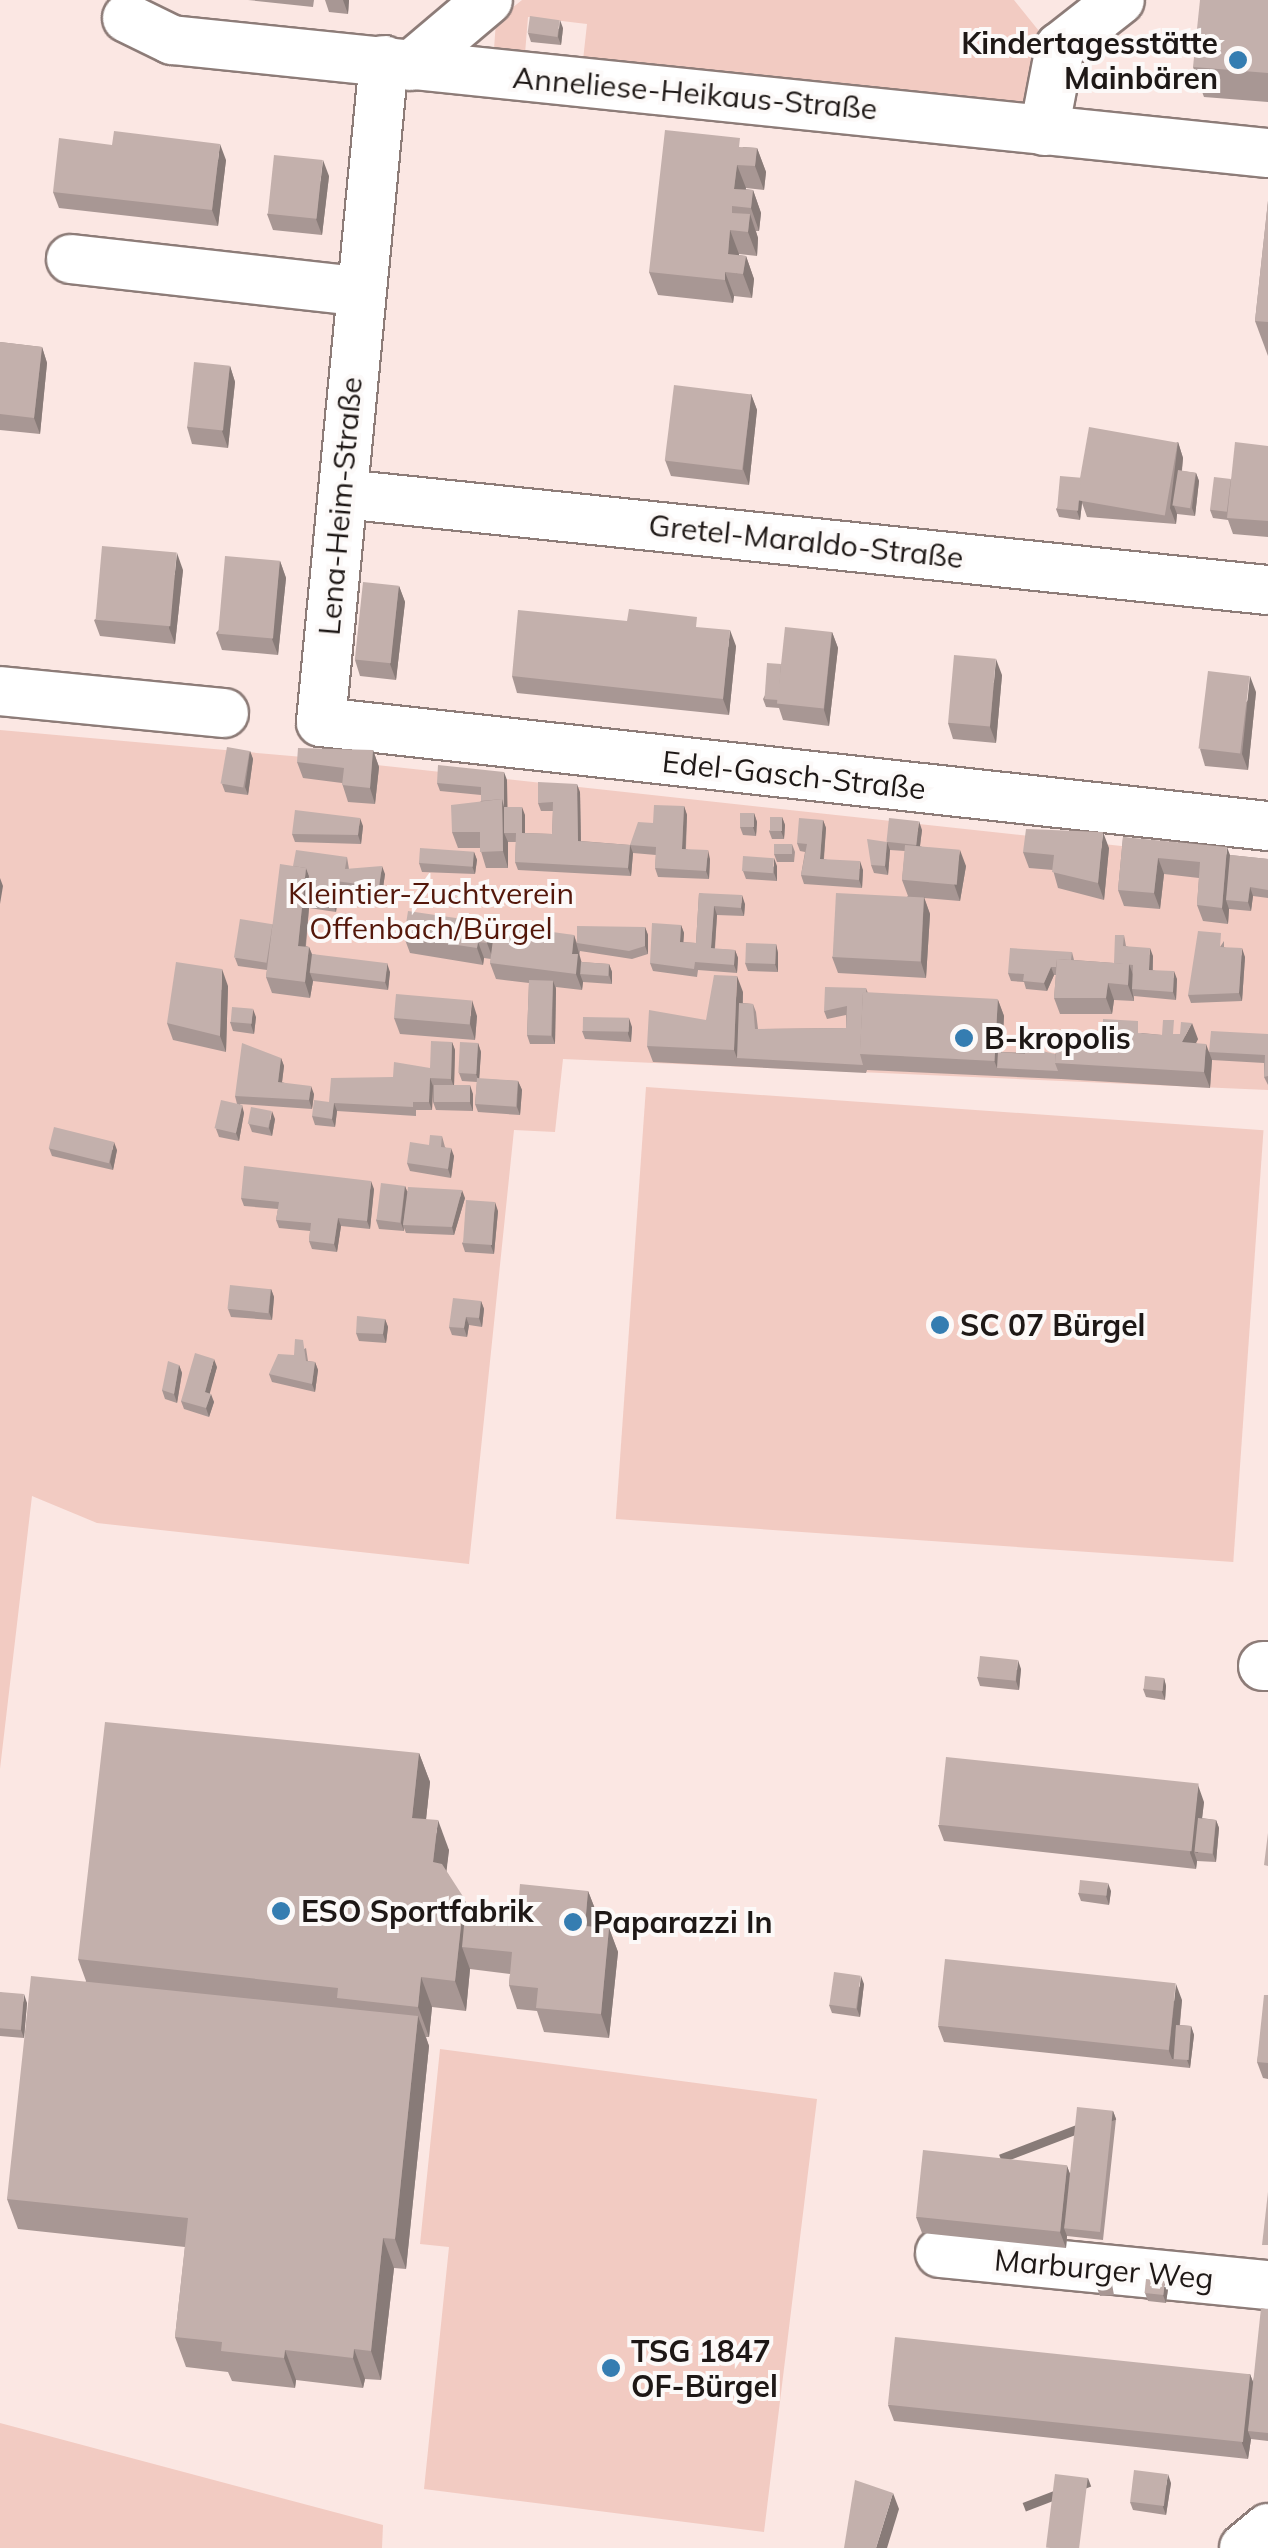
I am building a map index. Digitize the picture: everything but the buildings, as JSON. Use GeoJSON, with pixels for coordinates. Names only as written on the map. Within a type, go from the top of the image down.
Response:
{"type":"FeatureCollection","features":[{"type":"Feature","properties":{"kind":"street"},"geometry":{"type":"LineString","coordinates":[[397,63],[488,0]]}},
{"type":"Feature","properties":{"kind":"street"},"geometry":{"type":"LineString","coordinates":[[1044,131],[1060,47],[1120,0]]}},
{"type":"Feature","properties":{"kind":"street","name":"Anneliese-Heikaus-Straße"},"geometry":{"type":"LineString","coordinates":[[128,18],[172,40],[1268,152]]}},
{"type":"Feature","properties":{"kind":"street","name":"Lena-Heim-Straße"},"geometry":{"type":"LineString","coordinates":[[321,722],[358,291],[397,63]]}},
{"type":"Feature","properties":{"kind":"street"},"geometry":{"type":"LineString","coordinates":[[72,259],[358,291]]}},
{"type":"Feature","properties":{"kind":"street","name":"Gretel-Maraldo-Straße"},"geometry":{"type":"LineString","coordinates":[[343,494],[1268,590]]}},
{"type":"Feature","properties":{"kind":"street"},"geometry":{"type":"LineString","coordinates":[[0,691],[224,713]]}},
{"type":"Feature","properties":{"kind":"street","name":"Edel-Gasch-Straße"},"geometry":{"type":"LineString","coordinates":[[321,722],[1268,826]]}},
{"type":"Feature","properties":{"kind":"street","name":"Marburger Weg"},"geometry":{"type":"LineString","coordinates":[[940,2253],[1268,2285]]}},
{"type":"Feature","properties":{"kind":"street"},"geometry":{"type":"LineString","coordinates":[[1244,2548],[1268,2528]]}},
{"type":"Feature","properties":{"kind":"green space"},"geometry":{"type":"Polygon","coordinates":[[[522,0],[1014,0],[1043,36],[1040,90],[1018,105],[583,60],[587,24],[528,17],[525,54],[494,49],[496,21],[522,0]]]}},
{"type":"Feature","properties":{"kind":"green space","name":"Kleintier-Zuchtverein Offenbach/Bürgel"},"geometry":{"type":"Polygon","coordinates":[[[0,730],[303,757],[1268,862],[1268,1090],[563,1059],[555,1132],[514,1130],[469,1564],[97,1523],[32,1496],[0,1769],[0,730]]]}},
{"type":"Feature","properties":{"kind":"green space","name":"SC 07 Bürgel"},"geometry":{"type":"Polygon","coordinates":[[[646,1087],[1263,1130],[1233,1562],[616,1519],[646,1087]]]}},
{"type":"Feature","properties":{"kind":"green space","name":"TSG 1847 OF-Bürgel"},"geometry":{"type":"Polygon","coordinates":[[[440,2049],[817,2099],[764,2532],[424,2489],[449,2247],[420,2244],[440,2049]]]}},
{"type":"Feature","properties":{"kind":"green space"},"geometry":{"type":"Polygon","coordinates":[[[0,2423],[383,2525],[382,2548],[0,2548],[0,2423]]]}},
{"type":"Feature","properties":{"kind":"place","name":"Kindertagesstätte Mainbären"},"geometry":{"type":"Point","coordinates":[1238,60]}},
{"type":"Feature","properties":{"kind":"place","name":"B-kropolis"},"geometry":{"type":"Point","coordinates":[964,1038]}},
{"type":"Feature","properties":{"kind":"place","name":"SC 07 Bürgel"},"geometry":{"type":"Point","coordinates":[940,1325]}},
{"type":"Feature","properties":{"kind":"place","name":"ESO Sportfabrik"},"geometry":{"type":"Point","coordinates":[281,1911]}},
{"type":"Feature","properties":{"kind":"place","name":"Paparazzi In"},"geometry":{"type":"Point","coordinates":[573,1922]}},
{"type":"Feature","properties":{"kind":"place","name":"TSG 1847 OF-Bürgel"},"geometry":{"type":"Point","coordinates":[611,2368]}}]}
